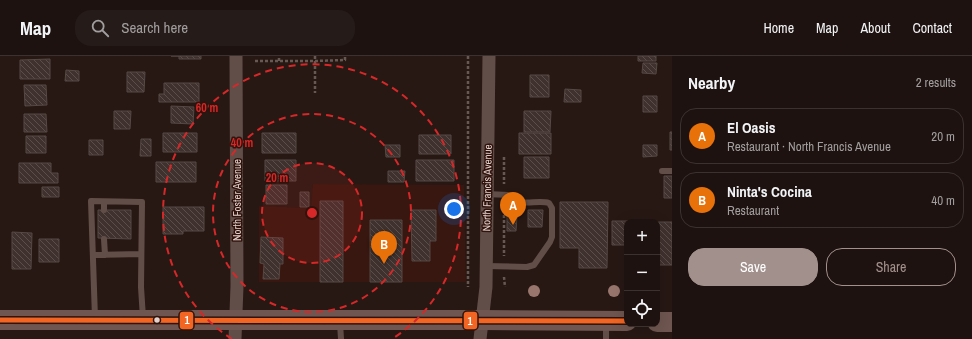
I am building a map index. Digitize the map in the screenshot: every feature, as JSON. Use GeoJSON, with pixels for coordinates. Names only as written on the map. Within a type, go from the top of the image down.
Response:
{"type":"FeatureCollection","features":[{"type":"Feature","properties":{"kind":"main road"},"geometry":{"type":"LineString","coordinates":[[0,320],[235,319],[340,329],[606,330],[624,323]]}},
{"type":"Feature","properties":{"kind":"main road"},"geometry":{"type":"LineString","coordinates":[[660,322],[672,322]]}},
{"type":"Feature","properties":{"kind":"street","name":"North Foster Avenue"},"geometry":{"type":"LineString","coordinates":[[235,339],[237,286],[236,56]]}},
{"type":"Feature","properties":{"kind":"street","name":"North Francis Avenue"},"geometry":{"type":"LineString","coordinates":[[481,329],[486,287],[489,56]]}},
{"type":"Feature","properties":{"kind":"lane"},"geometry":{"type":"LineString","coordinates":[[662,171],[672,171]]}},
{"type":"Feature","properties":{"kind":"lane"},"geometry":{"type":"LineString","coordinates":[[486,266],[534,265],[550,242],[552,230],[552,208],[550,203],[519,202],[504,194],[487,194]]}},
{"type":"Feature","properties":{"kind":"lane"},"geometry":{"type":"LineString","coordinates":[[96,319],[91,201],[142,202],[141,254],[143,319]]}},
{"type":"Feature","properties":{"kind":"lane"},"geometry":{"type":"LineString","coordinates":[[104,202],[104,210]]}},
{"type":"Feature","properties":{"kind":"lane"},"geometry":{"type":"LineString","coordinates":[[104,239],[105,255]]}},
{"type":"Feature","properties":{"kind":"lane"},"geometry":{"type":"LineString","coordinates":[[93,255],[141,254]]}},
{"type":"Feature","properties":{"kind":"path"},"geometry":{"type":"LineString","coordinates":[[278,61],[279,56]]}},
{"type":"Feature","properties":{"kind":"path"},"geometry":{"type":"LineString","coordinates":[[315,56],[315,93]]}},
{"type":"Feature","properties":{"kind":"path"},"geometry":{"type":"LineString","coordinates":[[255,61],[344,60],[345,56]]}},
{"type":"Feature","properties":{"kind":"path"},"geometry":{"type":"LineString","coordinates":[[468,56],[468,287]]}},
{"type":"Feature","properties":{"kind":"path"},"geometry":{"type":"LineString","coordinates":[[504,156],[505,287]]}},
{"type":"Feature","properties":{"kind":"shaded area"},"geometry":{"type":"Polygon","coordinates":[[[313,184],[464,185],[466,282],[259,282],[259,206],[311,208],[313,184]]]}},
{"type":"Feature","properties":{"kind":"building"},"geometry":{"type":"Polygon","coordinates":[[[179,56],[201,56],[201,59],[179,59],[179,56]]]}},
{"type":"Feature","properties":{"kind":"building"},"geometry":{"type":"Polygon","coordinates":[[[638,56],[656,56],[656,61],[638,61],[638,56]]]}},
{"type":"Feature","properties":{"kind":"building"},"geometry":{"type":"Polygon","coordinates":[[[50,59],[50,79],[20,79],[20,60],[50,59]]]}},
{"type":"Feature","properties":{"kind":"building"},"geometry":{"type":"Polygon","coordinates":[[[643,63],[657,63],[656,74],[642,73],[643,63]]]}},
{"type":"Feature","properties":{"kind":"building"},"geometry":{"type":"Polygon","coordinates":[[[66,70],[79,71],[79,81],[65,81],[66,70]]]}},
{"type":"Feature","properties":{"kind":"building"},"geometry":{"type":"Polygon","coordinates":[[[127,72],[145,72],[144,92],[127,92],[127,72]]]}},
{"type":"Feature","properties":{"kind":"building"},"geometry":{"type":"Polygon","coordinates":[[[530,75],[549,75],[549,97],[530,97],[530,75]]]}},
{"type":"Feature","properties":{"kind":"building"},"geometry":{"type":"Polygon","coordinates":[[[164,83],[199,83],[199,102],[159,102],[159,94],[164,94],[164,83]]]}},
{"type":"Feature","properties":{"kind":"building"},"geometry":{"type":"Polygon","coordinates":[[[24,85],[46,85],[47,105],[25,106],[24,85]]]}},
{"type":"Feature","properties":{"kind":"building"},"geometry":{"type":"Polygon","coordinates":[[[565,89],[581,90],[581,102],[564,102],[565,89]]]}},
{"type":"Feature","properties":{"kind":"building"},"geometry":{"type":"Polygon","coordinates":[[[643,96],[657,96],[657,112],[643,112],[643,96]]]}},
{"type":"Feature","properties":{"kind":"building"},"geometry":{"type":"Polygon","coordinates":[[[171,106],[194,107],[193,124],[171,123],[171,106]]]}},
{"type":"Feature","properties":{"kind":"building"},"geometry":{"type":"Polygon","coordinates":[[[114,111],[131,111],[130,129],[114,129],[114,111]]]}},
{"type":"Feature","properties":{"kind":"building"},"geometry":{"type":"Polygon","coordinates":[[[524,111],[551,111],[550,132],[524,132],[524,111]]]}},
{"type":"Feature","properties":{"kind":"building"},"geometry":{"type":"Polygon","coordinates":[[[24,114],[46,114],[47,132],[24,132],[24,114]]]}},
{"type":"Feature","properties":{"kind":"building"},"geometry":{"type":"Polygon","coordinates":[[[670,132],[672,132],[672,150],[670,150],[670,132]]]}},
{"type":"Feature","properties":{"kind":"building"},"geometry":{"type":"Polygon","coordinates":[[[163,133],[197,133],[197,152],[163,152],[163,133]]]}},
{"type":"Feature","properties":{"kind":"building"},"geometry":{"type":"Polygon","coordinates":[[[262,133],[296,133],[296,153],[262,153],[262,133]]]}},
{"type":"Feature","properties":{"kind":"building"},"geometry":{"type":"Polygon","coordinates":[[[519,133],[551,133],[551,154],[519,154],[519,133]]]}},
{"type":"Feature","properties":{"kind":"building"},"geometry":{"type":"Polygon","coordinates":[[[419,135],[451,135],[451,154],[419,154],[419,135]]]}},
{"type":"Feature","properties":{"kind":"building"},"geometry":{"type":"Polygon","coordinates":[[[26,136],[46,136],[46,153],[26,153],[26,136]]]}},
{"type":"Feature","properties":{"kind":"building"},"geometry":{"type":"Polygon","coordinates":[[[141,139],[151,139],[151,156],[140,156],[141,139]]]}},
{"type":"Feature","properties":{"kind":"building"},"geometry":{"type":"Polygon","coordinates":[[[89,140],[103,140],[103,155],[89,155],[89,140]]]}},
{"type":"Feature","properties":{"kind":"building"},"geometry":{"type":"Polygon","coordinates":[[[385,145],[400,145],[400,157],[386,157],[385,145]]]}},
{"type":"Feature","properties":{"kind":"building"},"geometry":{"type":"Polygon","coordinates":[[[643,145],[657,145],[657,156],[643,157],[643,145]]]}},
{"type":"Feature","properties":{"kind":"building"},"geometry":{"type":"Polygon","coordinates":[[[524,157],[549,157],[549,178],[524,178],[524,157]]]}},
{"type":"Feature","properties":{"kind":"building"},"geometry":{"type":"Polygon","coordinates":[[[265,160],[296,160],[296,181],[265,181],[265,160]]]}},
{"type":"Feature","properties":{"kind":"building"},"geometry":{"type":"Polygon","coordinates":[[[416,160],[454,160],[454,181],[416,181],[416,160]]]}},
{"type":"Feature","properties":{"kind":"building"},"geometry":{"type":"Polygon","coordinates":[[[156,162],[196,162],[196,182],[156,182],[156,162]]]}},
{"type":"Feature","properties":{"kind":"building"},"geometry":{"type":"Polygon","coordinates":[[[19,163],[51,163],[51,173],[58,173],[58,183],[19,183],[19,163]]]}},
{"type":"Feature","properties":{"kind":"building"},"geometry":{"type":"Polygon","coordinates":[[[388,171],[405,171],[404,182],[388,182],[388,171]]]}},
{"type":"Feature","properties":{"kind":"building"},"geometry":{"type":"Polygon","coordinates":[[[664,176],[672,176],[672,198],[664,198],[664,176]]]}},
{"type":"Feature","properties":{"kind":"building"},"geometry":{"type":"Polygon","coordinates":[[[266,185],[287,185],[287,204],[266,204],[266,185]]]}},
{"type":"Feature","properties":{"kind":"building"},"geometry":{"type":"Polygon","coordinates":[[[42,187],[59,187],[59,197],[42,197],[42,187]]]}},
{"type":"Feature","properties":{"kind":"building"},"geometry":{"type":"Polygon","coordinates":[[[300,192],[309,192],[309,207],[300,207],[300,192]]]}},
{"type":"Feature","properties":{"kind":"building"},"geometry":{"type":"Polygon","coordinates":[[[320,201],[343,201],[343,282],[320,282],[320,201]]]}},
{"type":"Feature","properties":{"kind":"building"},"geometry":{"type":"Polygon","coordinates":[[[560,202],[608,202],[607,268],[579,268],[579,248],[560,248],[560,202]]]}},
{"type":"Feature","properties":{"kind":"building"},"geometry":{"type":"Polygon","coordinates":[[[163,207],[204,207],[204,231],[183,231],[183,234],[163,234],[163,207]]]}},
{"type":"Feature","properties":{"kind":"building"},"geometry":{"type":"Polygon","coordinates":[[[98,210],[131,210],[131,239],[98,238],[98,210]]]}},
{"type":"Feature","properties":{"kind":"building"},"geometry":{"type":"Polygon","coordinates":[[[411,210],[436,210],[436,241],[430,241],[430,261],[412,261],[411,210]]]}},
{"type":"Feature","properties":{"kind":"building"},"geometry":{"type":"Polygon","coordinates":[[[528,210],[543,210],[542,227],[528,227],[528,210]]]}},
{"type":"Feature","properties":{"kind":"building"},"geometry":{"type":"Polygon","coordinates":[[[507,216],[517,216],[516,231],[507,231],[507,216]]]}},
{"type":"Feature","properties":{"kind":"building"},"geometry":{"type":"Polygon","coordinates":[[[370,220],[402,220],[402,282],[370,282],[370,220]]]}},
{"type":"Feature","properties":{"kind":"building"},"geometry":{"type":"Polygon","coordinates":[[[612,221],[624,221],[624,245],[612,245],[612,221]]]}},
{"type":"Feature","properties":{"kind":"building"},"geometry":{"type":"Polygon","coordinates":[[[660,222],[672,222],[672,265],[660,265],[660,222]]]}},
{"type":"Feature","properties":{"kind":"building"},"geometry":{"type":"Polygon","coordinates":[[[12,232],[32,233],[31,269],[12,269],[12,232]]]}},
{"type":"Feature","properties":{"kind":"building"},"geometry":{"type":"Polygon","coordinates":[[[261,237],[283,238],[283,264],[280,264],[279,279],[263,279],[264,264],[260,263],[261,237]]]}},
{"type":"Feature","properties":{"kind":"building"},"geometry":{"type":"Polygon","coordinates":[[[39,239],[59,239],[59,262],[39,262],[39,239]]]}},
{"type":"Feature","properties":{"kind":"transit line","name":"1"},"geometry":{"type":"LineString","coordinates":[[0,320],[624,321]]}},
{"type":"Feature","properties":{"kind":"place","name":"El Oasis"},"geometry":{"type":"Point","coordinates":[513,225]}},
{"type":"Feature","properties":{"kind":"place","name":"Ninta's Cocina"},"geometry":{"type":"Point","coordinates":[384,264]}}]}
